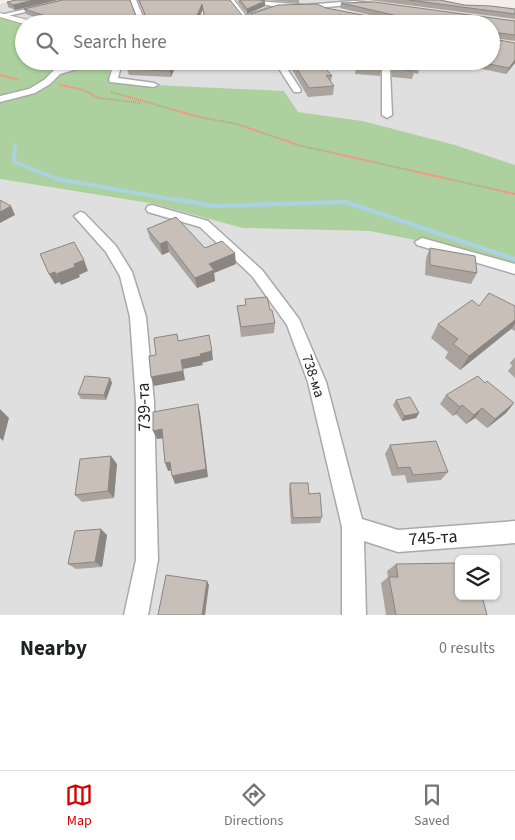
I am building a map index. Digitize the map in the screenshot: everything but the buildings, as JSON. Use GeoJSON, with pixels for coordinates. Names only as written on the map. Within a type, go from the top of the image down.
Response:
{"type":"FeatureCollection","features":[{"type":"Feature","properties":{"kind":"street"},"geometry":{"type":"LineString","coordinates":[[2,15],[75,0]]}},
{"type":"Feature","properties":{"kind":"street"},"geometry":{"type":"LineString","coordinates":[[133,0],[139,15]]}},
{"type":"Feature","properties":{"kind":"street"},"geometry":{"type":"LineString","coordinates":[[248,0],[277,6],[315,7],[346,3],[373,3]]}},
{"type":"Feature","properties":{"kind":"street"},"geometry":{"type":"LineString","coordinates":[[231,1],[243,15]]}},
{"type":"Feature","properties":{"kind":"street"},"geometry":{"type":"LineString","coordinates":[[260,15],[277,6]]}},
{"type":"Feature","properties":{"kind":"street"},"geometry":{"type":"LineString","coordinates":[[315,7],[343,13]]}},
{"type":"Feature","properties":{"kind":"street"},"geometry":{"type":"LineString","coordinates":[[2,15],[15,19]]}},
{"type":"Feature","properties":{"kind":"street"},"geometry":{"type":"LineString","coordinates":[[0,99],[32,90],[49,80],[57,72],[65,70]]}},
{"type":"Feature","properties":{"kind":"street"},"geometry":{"type":"LineString","coordinates":[[116,70],[113,80],[154,85]]}},
{"type":"Feature","properties":{"kind":"street"},"geometry":{"type":"LineString","coordinates":[[284,70],[298,90]]}},
{"type":"Feature","properties":{"kind":"street"},"geometry":{"type":"LineString","coordinates":[[386,70],[387,115]]}},
{"type":"Feature","properties":{"kind":"street","name":"738-ма"},"geometry":{"type":"LineString","coordinates":[[152,209],[204,224],[257,273],[294,323],[316,382],[353,527],[354,615]]}},
{"type":"Feature","properties":{"kind":"street","name":"739-та"},"geometry":{"type":"LineString","coordinates":[[80,216],[110,249],[127,276],[138,317],[145,402],[147,560],[136,615]]}},
{"type":"Feature","properties":{"kind":"street"},"geometry":{"type":"LineString","coordinates":[[422,242],[515,269]]}},
{"type":"Feature","properties":{"kind":"street","name":"745-та"},"geometry":{"type":"LineString","coordinates":[[353,527],[398,541],[515,532]]}},
{"type":"Feature","properties":{"kind":"path"},"geometry":{"type":"LineString","coordinates":[[0,75],[19,80]]}},
{"type":"Feature","properties":{"kind":"path"},"geometry":{"type":"LineString","coordinates":[[49,80],[57,85],[84,90],[98,98],[154,104]]}},
{"type":"Feature","properties":{"kind":"path"},"geometry":{"type":"LineString","coordinates":[[113,80],[109,89],[110,92],[199,117],[237,124],[298,145],[515,194]]}},
{"type":"Feature","properties":{"kind":"shaded area"},"geometry":{"type":"Polygon","coordinates":[[[14,0],[425,0],[515,11],[515,165],[455,145],[363,121],[298,112],[154,85],[113,80],[116,70],[500,70],[500,15],[15,15],[15,19],[0,15],[0,4],[14,0]]]}},
{"type":"Feature","properties":{"kind":"shaded area"},"geometry":{"type":"Polygon","coordinates":[[[0,179],[155,204],[242,228],[369,231],[435,244],[515,269],[515,615],[0,615],[0,179]]]}},
{"type":"Feature","properties":{"kind":"green space"},"geometry":{"type":"Polygon","coordinates":[[[0,15],[15,21],[15,70],[116,70],[113,80],[154,85],[284,91],[298,112],[363,121],[455,145],[515,165],[515,269],[435,244],[369,231],[242,228],[155,204],[0,179],[0,15]]]}},
{"type":"Feature","properties":{"kind":"waterway"},"geometry":{"type":"LineString","coordinates":[[15,145],[14,162],[57,179],[182,201]]}},
{"type":"Feature","properties":{"kind":"waterway"},"geometry":{"type":"LineString","coordinates":[[175,199],[213,206],[345,202],[515,259]]}}]}
